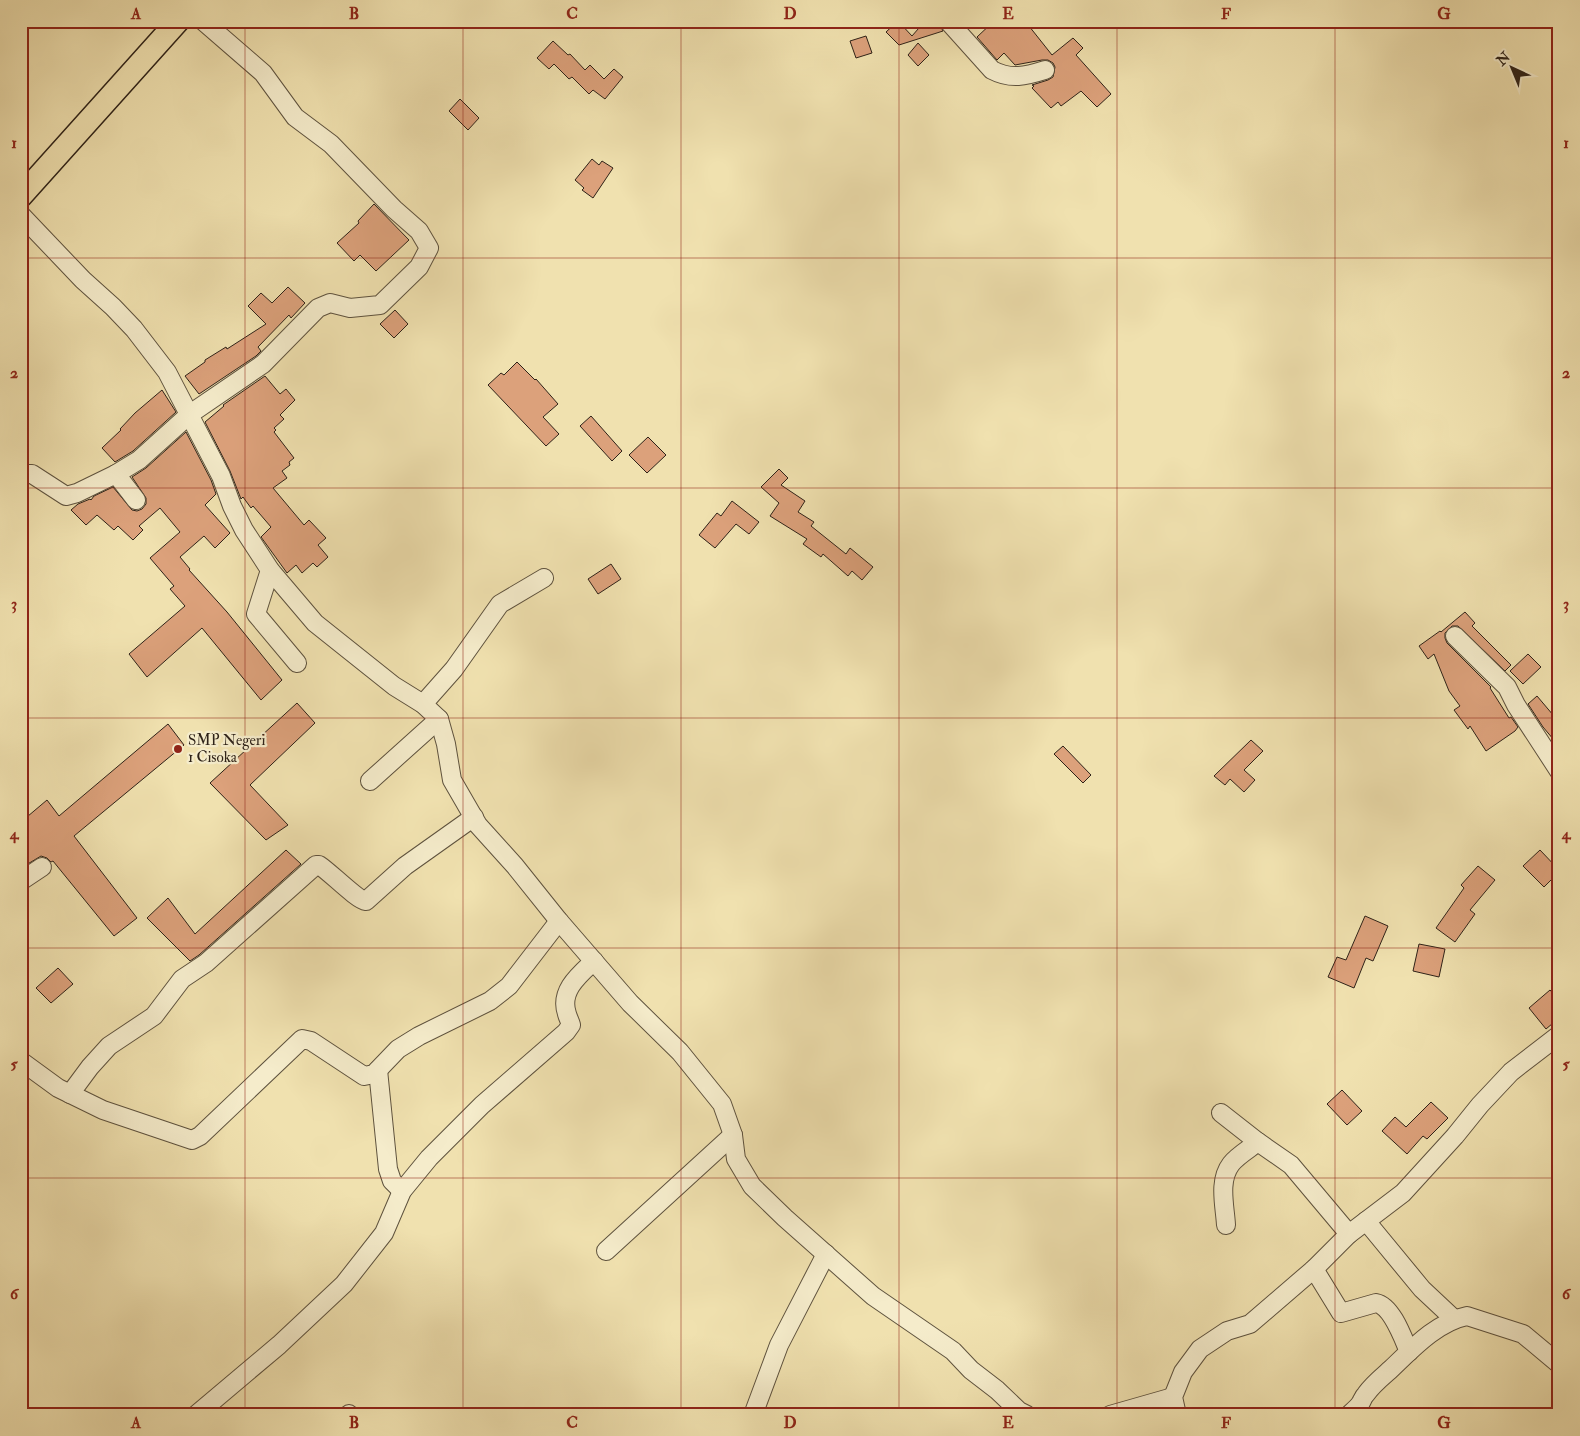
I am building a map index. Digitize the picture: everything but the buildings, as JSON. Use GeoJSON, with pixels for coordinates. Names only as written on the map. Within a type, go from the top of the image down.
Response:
{"type":"FeatureCollection","features":[{"type":"Feature","properties":{"kind":"main road"},"geometry":{"type":"LineString","coordinates":[[21,196],[178,21]]}},
{"type":"Feature","properties":{"kind":"street"},"geometry":{"type":"LineString","coordinates":[[21,477],[26,474],[32,474],[66,496],[77,493],[116,474],[139,460],[190,414],[263,364],[318,308],[330,303],[350,308],[380,305],[419,267],[429,248],[419,231],[394,210],[331,144],[295,117],[263,73],[203,21]]}},
{"type":"Feature","properties":{"kind":"street"},"geometry":{"type":"LineString","coordinates":[[948,21],[992,70],[1011,77],[1025,77],[1045,70]]}},
{"type":"Feature","properties":{"kind":"street"},"geometry":{"type":"LineString","coordinates":[[21,216],[134,329],[167,372],[221,476],[232,506],[244,530],[270,570],[315,623],[394,686],[423,704],[439,719],[446,744],[452,780],[478,825],[516,866],[559,921],[630,1003],[680,1052],[722,1104],[733,1135],[736,1159],[752,1186],[873,1296],[953,1351],[971,1370],[1026,1415]]}},
{"type":"Feature","properties":{"kind":"street"},"geometry":{"type":"LineString","coordinates":[[116,474],[136,500]]}},
{"type":"Feature","properties":{"kind":"street"},"geometry":{"type":"LineString","coordinates":[[270,570],[256,614],[297,663]]}},
{"type":"Feature","properties":{"kind":"street"},"geometry":{"type":"LineString","coordinates":[[423,704],[454,669],[500,604],[544,578]]}},
{"type":"Feature","properties":{"kind":"street"},"geometry":{"type":"LineString","coordinates":[[1455,636],[1507,687],[1516,705],[1559,770]]}},
{"type":"Feature","properties":{"kind":"street"},"geometry":{"type":"LineString","coordinates":[[370,781],[439,719]]}},
{"type":"Feature","properties":{"kind":"street"},"geometry":{"type":"LineString","coordinates":[[70,1094],[90,1066],[109,1046],[154,1016],[182,979],[206,963],[316,865],[331,873],[360,899],[366,901],[404,866],[474,817]]}},
{"type":"Feature","properties":{"kind":"street"},"geometry":{"type":"LineString","coordinates":[[21,881],[42,867]]}},
{"type":"Feature","properties":{"kind":"street"},"geometry":{"type":"LineString","coordinates":[[21,1061],[58,1088],[103,1110],[192,1140],[200,1136],[302,1039],[311,1041],[364,1076],[374,1074],[398,1049],[412,1040],[490,1001],[509,986],[559,921]]}},
{"type":"Feature","properties":{"kind":"street"},"geometry":{"type":"LineString","coordinates":[[196,1415],[279,1345],[344,1284],[384,1233],[402,1191],[429,1158],[476,1111],[566,1032],[571,1025],[565,1000],[569,989],[573,981],[594,960]]}},
{"type":"Feature","properties":{"kind":"street"},"geometry":{"type":"LineString","coordinates":[[1177,1415],[1173,1397],[1182,1372],[1200,1349],[1227,1331],[1250,1324],[1314,1269],[1349,1234],[1403,1193],[1511,1072],[1559,1035]]}},
{"type":"Feature","properties":{"kind":"street"},"geometry":{"type":"LineString","coordinates":[[378,1070],[388,1169],[392,1181],[402,1191]]}},
{"type":"Feature","properties":{"kind":"street"},"geometry":{"type":"LineString","coordinates":[[1222,1113],[1291,1165],[1349,1234]]}},
{"type":"Feature","properties":{"kind":"street"},"geometry":{"type":"LineString","coordinates":[[606,1250],[733,1135]]}},
{"type":"Feature","properties":{"kind":"street"},"geometry":{"type":"LineString","coordinates":[[1226,1225],[1223,1187],[1226,1173],[1231,1164],[1258,1142]]}},
{"type":"Feature","properties":{"kind":"street"},"geometry":{"type":"LineString","coordinates":[[1366,1221],[1422,1289],[1454,1319]]}},
{"type":"Feature","properties":{"kind":"street"},"geometry":{"type":"LineString","coordinates":[[753,1415],[779,1345],[826,1254]]}},
{"type":"Feature","properties":{"kind":"street"},"geometry":{"type":"LineString","coordinates":[[1314,1269],[1341,1313],[1376,1303],[1381,1304],[1393,1317],[1409,1352]]}},
{"type":"Feature","properties":{"kind":"street"},"geometry":{"type":"LineString","coordinates":[[1359,1412],[1365,1394],[1409,1352],[1432,1333],[1454,1319],[1467,1316],[1523,1334],[1559,1364]]}},
{"type":"Feature","properties":{"kind":"street"},"geometry":{"type":"LineString","coordinates":[[1110,1415],[1173,1397]]}},
{"type":"Feature","properties":{"kind":"street"},"geometry":{"type":"LineString","coordinates":[[1173,1397],[1188,1415]]}},
{"type":"Feature","properties":{"kind":"place","name":"SMP Negeri 1 Cisoka"},"geometry":{"type":"Point","coordinates":[178,749]}}]}
